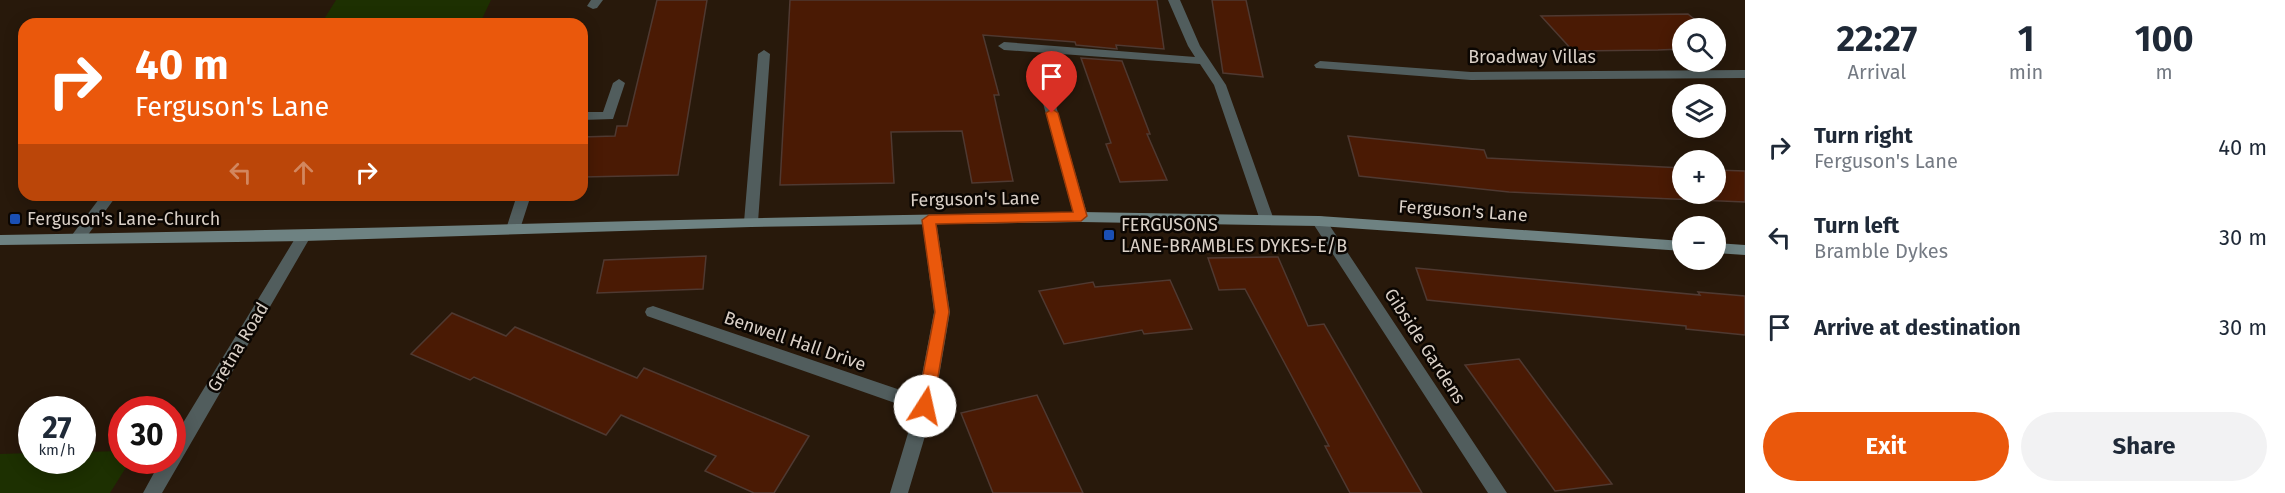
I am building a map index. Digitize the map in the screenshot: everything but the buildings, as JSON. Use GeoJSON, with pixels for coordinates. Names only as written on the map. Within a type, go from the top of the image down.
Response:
{"type":"FeatureCollection","features":[{"type":"Feature","properties":{"kind":"street"},"geometry":{"type":"LineString","coordinates":[[1174,0],[1194,46],[1220,86],[1267,220]]}},
{"type":"Feature","properties":{"kind":"street"},"geometry":{"type":"LineString","coordinates":[[1004,46],[1205,61]]}},
{"type":"Feature","properties":{"kind":"street"},"geometry":{"type":"LineString","coordinates":[[751,222],[764,54]]}},
{"type":"Feature","properties":{"kind":"street","name":"Broadway Villas"},"geometry":{"type":"LineString","coordinates":[[1320,65],[1471,76],[1745,74]]}},
{"type":"Feature","properties":{"kind":"street"},"geometry":{"type":"LineString","coordinates":[[588,116],[608,116],[619,83]]}},
{"type":"Feature","properties":{"kind":"street"},"geometry":{"type":"LineString","coordinates":[[1046,92],[1081,216]]}},
{"type":"Feature","properties":{"kind":"street"},"geometry":{"type":"LineString","coordinates":[[77,239],[106,201]]}},
{"type":"Feature","properties":{"kind":"street"},"geometry":{"type":"LineString","coordinates":[[513,229],[522,201]]}},
{"type":"Feature","properties":{"kind":"street","name":"Ferguson's Lane"},"geometry":{"type":"LineString","coordinates":[[0,240],[304,236],[751,222],[1081,216],[1319,221],[1672,245]]}},
{"type":"Feature","properties":{"kind":"street"},"geometry":{"type":"LineString","coordinates":[[899,493],[925,406],[942,312],[929,220]]}},
{"type":"Feature","properties":{"kind":"street","name":"Gibside Gardens"},"geometry":{"type":"LineString","coordinates":[[1319,221],[1498,493]]}},
{"type":"Feature","properties":{"kind":"street","name":"Gretna Road"},"geometry":{"type":"LineString","coordinates":[[186,435],[304,236]]}},
{"type":"Feature","properties":{"kind":"street"},"geometry":{"type":"LineString","coordinates":[[1726,249],[1745,250]]}},
{"type":"Feature","properties":{"kind":"street","name":"Benwell Hall Drive"},"geometry":{"type":"LineString","coordinates":[[652,312],[925,406]]}},
{"type":"Feature","properties":{"kind":"street","name":"Gretna Road"},"geometry":{"type":"LineString","coordinates":[[152,493],[163,474]]}},
{"type":"Feature","properties":{"kind":"green space"},"geometry":{"type":"Polygon","coordinates":[[[336,0],[491,0],[482,18],[325,18],[336,0]]]}},
{"type":"Feature","properties":{"kind":"green space"},"geometry":{"type":"Polygon","coordinates":[[[108,451],[108,474],[122,474],[110,493],[0,493],[0,454],[18,453],[18,474],[96,474],[96,452],[108,451]]]}},
{"type":"Feature","properties":{"kind":"place","name":"Ferguson's Lane-Church"},"geometry":{"type":"Point","coordinates":[15,219]}},
{"type":"Feature","properties":{"kind":"place","name":"FERGUSONS LANE-BRAMBLES DYKES-E/B"},"geometry":{"type":"Point","coordinates":[1109,235]}},
{"type":"Feature","properties":{"kind":"route"},"geometry":{"type":"LineString","coordinates":[[925,406],[942,312],[929,220],[1081,216],[1052,113]]}}]}
